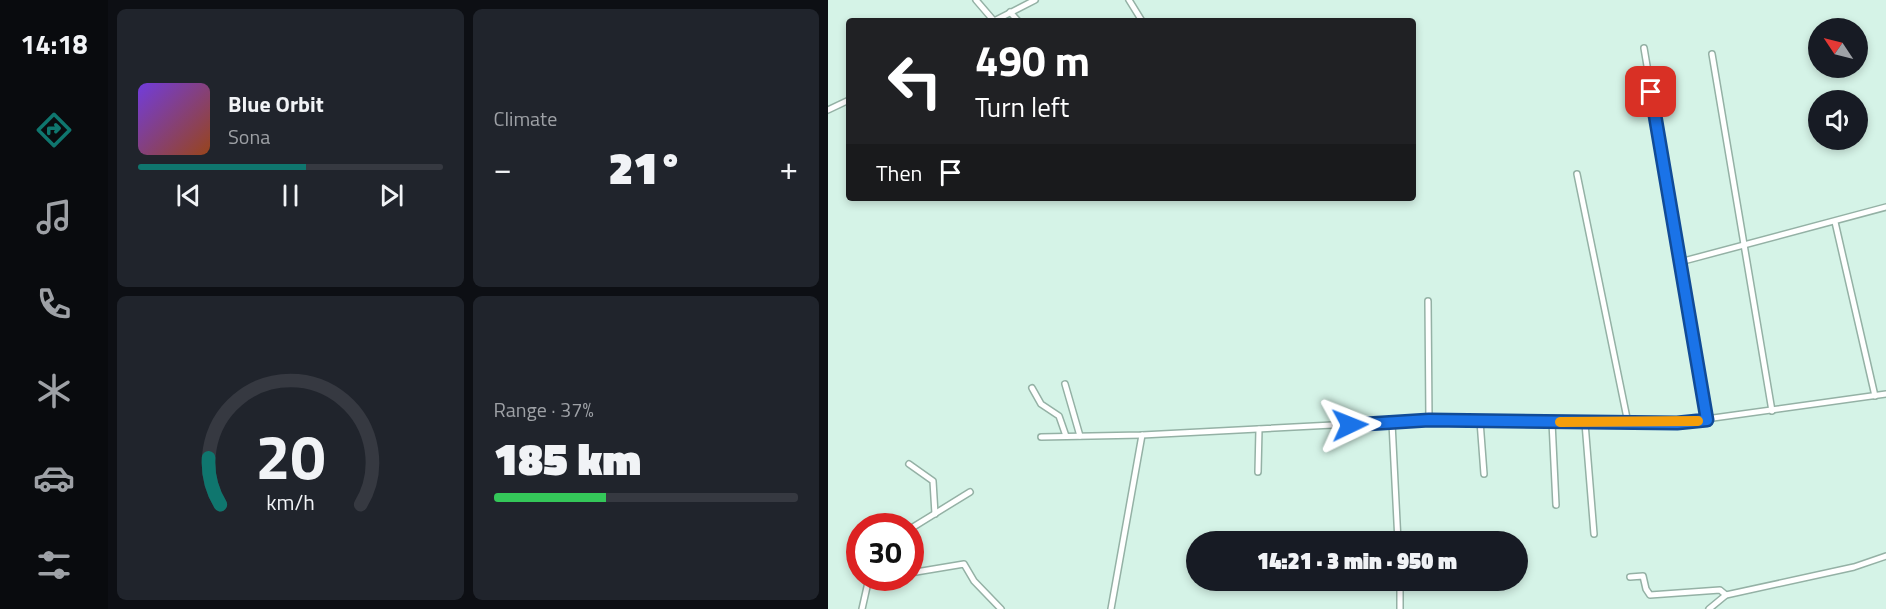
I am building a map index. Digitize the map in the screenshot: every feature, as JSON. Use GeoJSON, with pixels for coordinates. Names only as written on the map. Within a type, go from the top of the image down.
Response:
{"type":"FeatureCollection","features":[{"type":"Feature","properties":{"kind":"street"},"geometry":{"type":"LineString","coordinates":[[976,0],[991,18]]}},
{"type":"Feature","properties":{"kind":"street"},"geometry":{"type":"LineString","coordinates":[[999,18],[1035,0]]}},
{"type":"Feature","properties":{"kind":"street"},"geometry":{"type":"LineString","coordinates":[[1129,0],[1140,18]]}},
{"type":"Feature","properties":{"kind":"street"},"geometry":{"type":"LineString","coordinates":[[1010,12],[1015,18]]}},
{"type":"Feature","properties":{"kind":"street"},"geometry":{"type":"LineString","coordinates":[[1644,48],[1707,420]]}},
{"type":"Feature","properties":{"kind":"street"},"geometry":{"type":"LineString","coordinates":[[1712,54],[1772,411]]}},
{"type":"Feature","properties":{"kind":"street"},"geometry":{"type":"LineString","coordinates":[[828,110],[846,104]]}},
{"type":"Feature","properties":{"kind":"street"},"geometry":{"type":"LineString","coordinates":[[1577,174],[1628,423]]}},
{"type":"Feature","properties":{"kind":"street"},"geometry":{"type":"LineString","coordinates":[[1680,262],[1886,207]]}},
{"type":"Feature","properties":{"kind":"street"},"geometry":{"type":"LineString","coordinates":[[1836,222],[1875,396]]}},
{"type":"Feature","properties":{"kind":"street"},"geometry":{"type":"LineString","coordinates":[[1428,301],[1429,420]]}},
{"type":"Feature","properties":{"kind":"street"},"geometry":{"type":"LineString","coordinates":[[1065,384],[1080,436]]}},
{"type":"Feature","properties":{"kind":"street"},"geometry":{"type":"LineString","coordinates":[[1032,388],[1041,404],[1059,417],[1066,436]]}},
{"type":"Feature","properties":{"kind":"street"},"geometry":{"type":"LineString","coordinates":[[1041,437],[1142,435],[1429,420],[1677,423],[1886,394]]}},
{"type":"Feature","properties":{"kind":"street"},"geometry":{"type":"LineString","coordinates":[[1480,421],[1484,474]]}},
{"type":"Feature","properties":{"kind":"street"},"geometry":{"type":"LineString","coordinates":[[1552,422],[1556,505]]}},
{"type":"Feature","properties":{"kind":"street"},"geometry":{"type":"LineString","coordinates":[[1392,423],[1397,531]]}},
{"type":"Feature","properties":{"kind":"street"},"geometry":{"type":"LineString","coordinates":[[1585,423],[1594,534]]}},
{"type":"Feature","properties":{"kind":"street"},"geometry":{"type":"LineString","coordinates":[[1258,472],[1259,429]]}},
{"type":"Feature","properties":{"kind":"street"},"geometry":{"type":"LineString","coordinates":[[1111,609],[1142,435]]}},
{"type":"Feature","properties":{"kind":"street"},"geometry":{"type":"LineString","coordinates":[[909,464],[933,481],[936,513]]}},
{"type":"Feature","properties":{"kind":"street"},"geometry":{"type":"LineString","coordinates":[[924,520],[970,492]]}},
{"type":"Feature","properties":{"kind":"street"},"geometry":{"type":"LineString","coordinates":[[1709,609],[1726,595],[1854,567],[1886,556]]}},
{"type":"Feature","properties":{"kind":"street"},"geometry":{"type":"LineString","coordinates":[[924,571],[964,564],[974,581],[1000,609]]}},
{"type":"Feature","properties":{"kind":"street"},"geometry":{"type":"LineString","coordinates":[[1630,577],[1643,576],[1650,595],[1720,590],[1726,595]]}},
{"type":"Feature","properties":{"kind":"street"},"geometry":{"type":"LineString","coordinates":[[862,609],[866,591]]}},
{"type":"Feature","properties":{"kind":"street"},"geometry":{"type":"LineString","coordinates":[[1400,591],[1400,609]]}},
{"type":"Feature","properties":{"kind":"slow traffic"},"geometry":{"type":"LineString","coordinates":[[1560,422],[1677,423],[1698,421]]}},
{"type":"Feature","properties":{"kind":"route"},"geometry":{"type":"LineString","coordinates":[[1350,425],[1429,420],[1585,423],[1677,423],[1707,420],[1651,92]]}}]}
